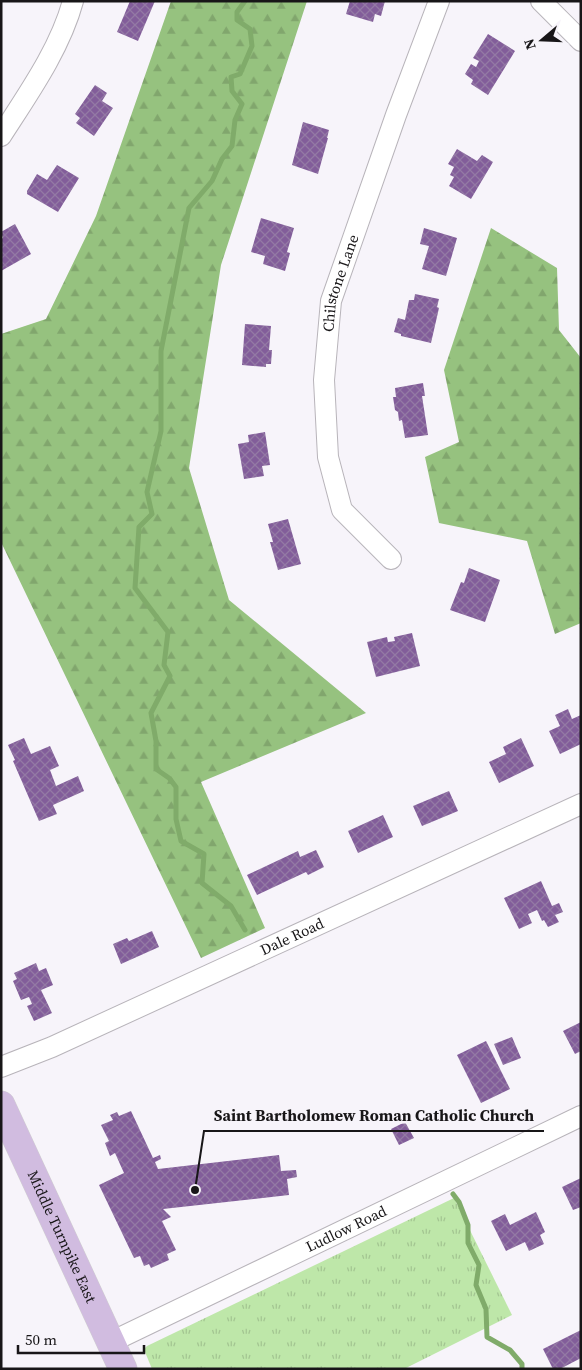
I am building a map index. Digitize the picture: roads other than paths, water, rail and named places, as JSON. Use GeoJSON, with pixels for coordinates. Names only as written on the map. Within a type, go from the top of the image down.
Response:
{"type":"FeatureCollection","features":[{"type":"Feature","properties":{"kind":"main road","name":"Middle Turnpike East"},"geometry":{"type":"LineString","coordinates":[[1,1105],[123,1369]]}},
{"type":"Feature","properties":{"kind":"street"},"geometry":{"type":"LineString","coordinates":[[1,136],[40,74],[69,16],[74,1]]}},
{"type":"Feature","properties":{"kind":"street","name":"Chilstone Lane"},"geometry":{"type":"LineString","coordinates":[[391,559],[342,510],[328,457],[324,380],[331,301],[396,115],[439,1]]}},
{"type":"Feature","properties":{"kind":"street"},"geometry":{"type":"LineString","coordinates":[[541,1],[581,41]]}},
{"type":"Feature","properties":{"kind":"street","name":"Dale Road"},"geometry":{"type":"LineString","coordinates":[[1,1067],[52,1048],[581,804]]}},
{"type":"Feature","properties":{"kind":"street","name":"Ludlow Road"},"geometry":{"type":"LineString","coordinates":[[111,1342],[581,1116]]}},
{"type":"Feature","properties":{"kind":"waterway"},"geometry":{"type":"LineString","coordinates":[[245,1],[237,12],[237,20],[250,29],[252,46],[240,74],[231,77],[232,91],[242,104],[235,120],[232,146],[222,159],[212,181],[189,208],[161,351],[161,431],[147,492],[152,514],[139,527],[135,588],[168,632],[164,665],[170,676],[151,713],[156,741],[156,769],[169,778],[176,787],[176,819],[181,841],[204,854],[202,883],[231,906],[245,930]]}},
{"type":"Feature","properties":{"kind":"waterway"},"geometry":{"type":"LineString","coordinates":[[453,1194],[459,1202],[468,1225],[468,1243],[479,1265],[476,1285],[486,1309],[487,1337],[510,1350],[522,1364],[522,1369]]}},
{"type":"Feature","properties":{"kind":"place","name":"Saint Bartholomew Roman Catholic Church"},"geometry":{"type":"Point","coordinates":[195,1190]}}]}
